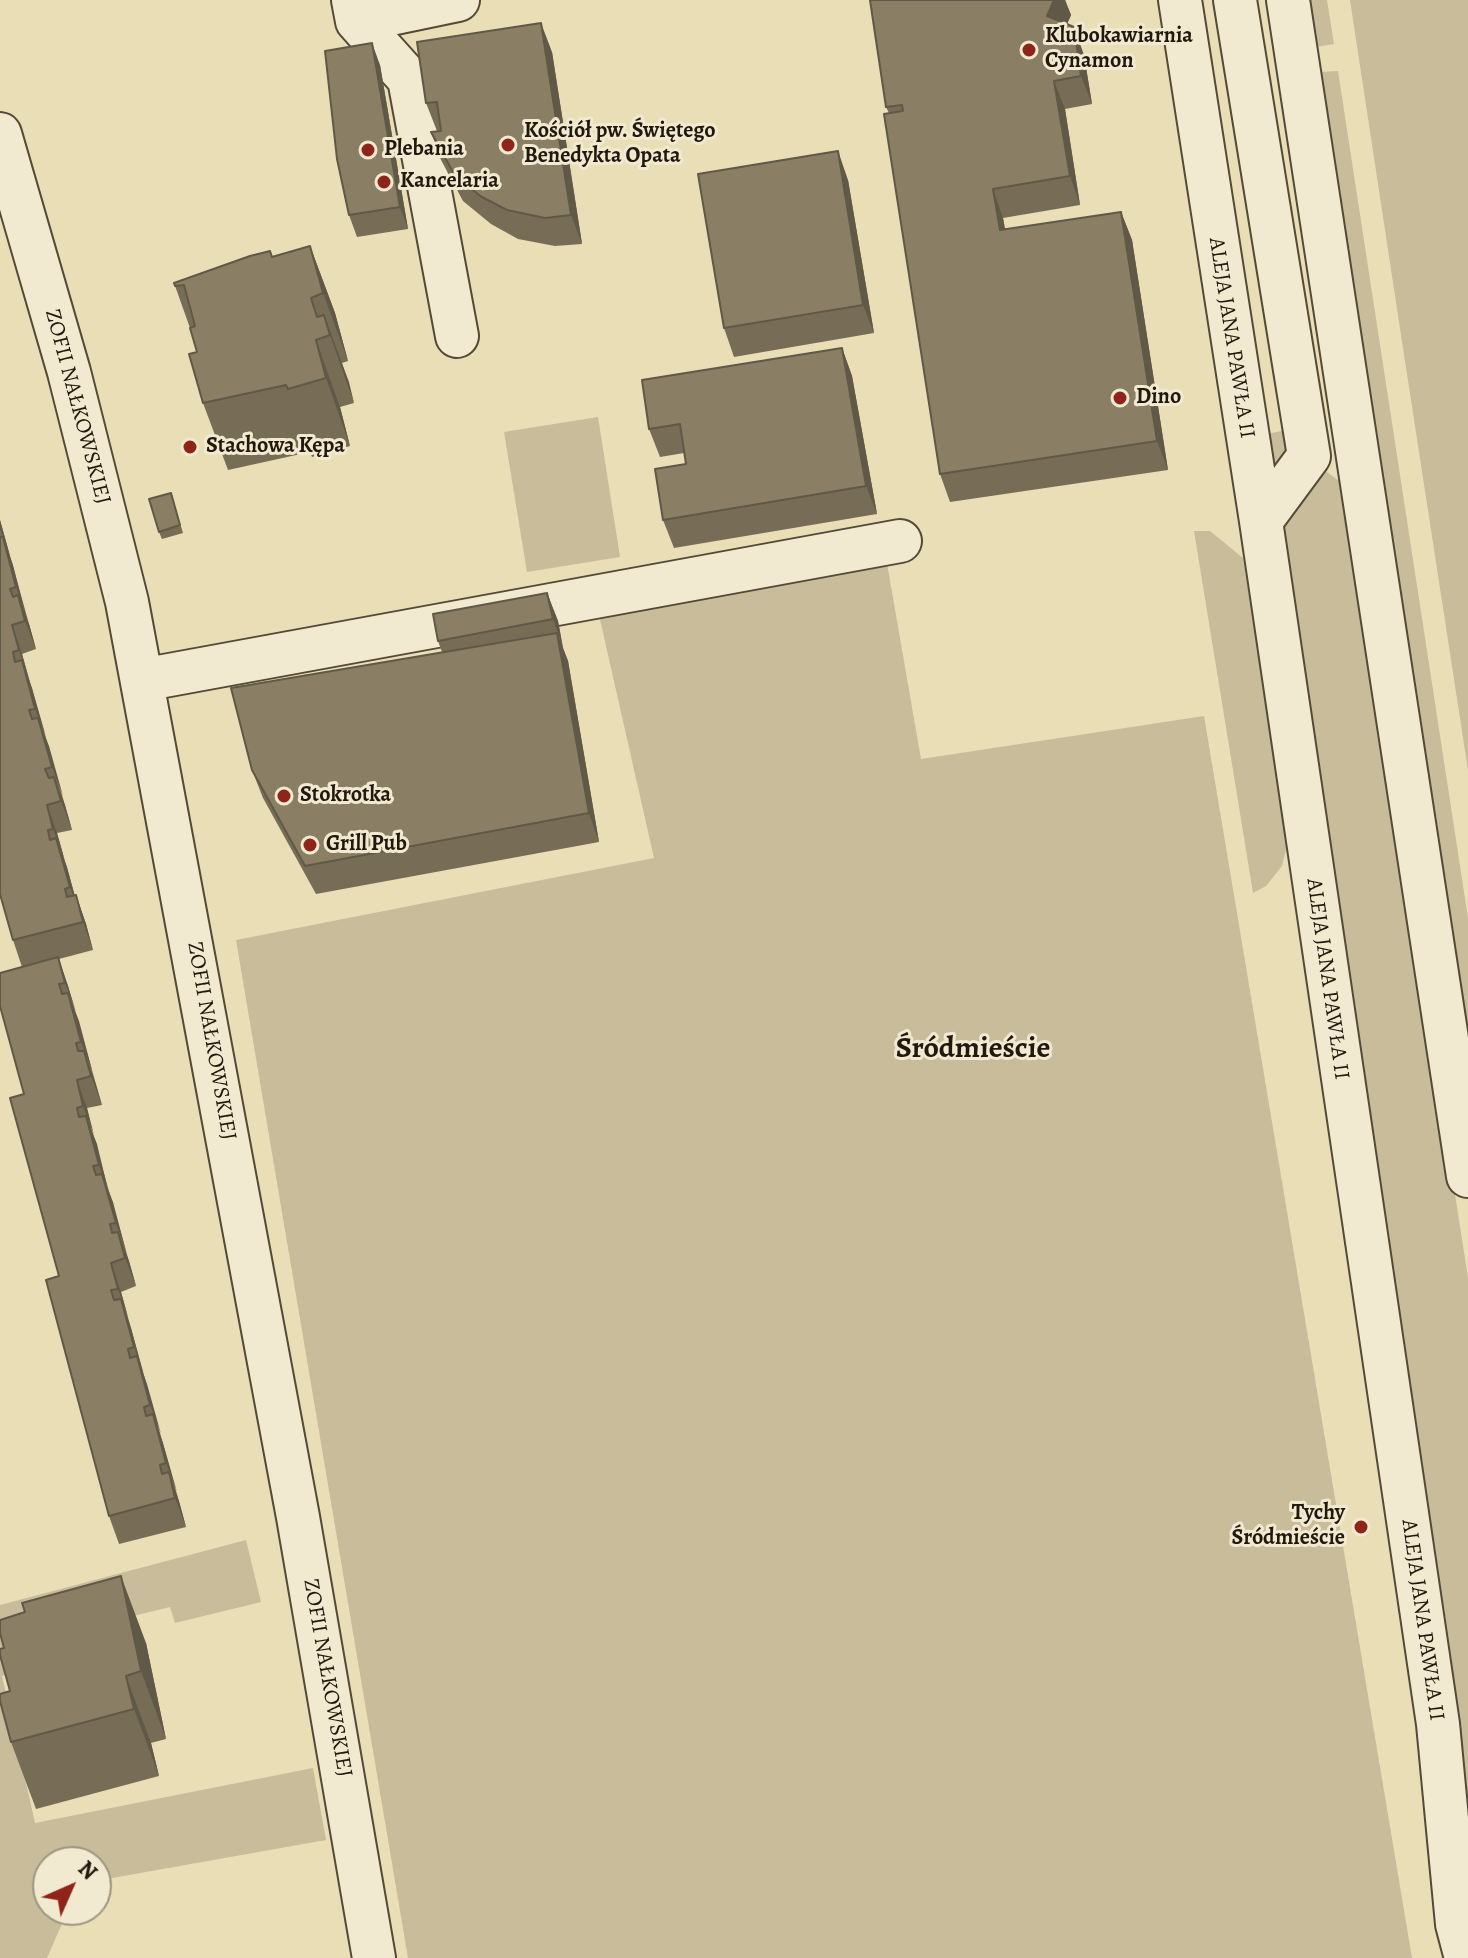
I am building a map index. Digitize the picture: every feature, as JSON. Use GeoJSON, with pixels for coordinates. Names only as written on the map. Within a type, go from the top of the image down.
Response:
{"type":"FeatureCollection","features":[{"type":"Feature","properties":{"kind":"street"},"geometry":{"type":"LineString","coordinates":[[355,11],[458,0]]}},
{"type":"Feature","properties":{"kind":"street","name":"ALEJA JANA PAWŁA II"},"geometry":{"type":"LineString","coordinates":[[1180,0],[1261,521],[1438,1724],[1456,1909],[1466,1958]]}},
{"type":"Feature","properties":{"kind":"street"},"geometry":{"type":"LineString","coordinates":[[1235,0],[1309,456],[1261,521]]}},
{"type":"Feature","properties":{"kind":"street"},"geometry":{"type":"LineString","coordinates":[[1288,0],[1468,1176]]}},
{"type":"Feature","properties":{"kind":"street"},"geometry":{"type":"LineString","coordinates":[[355,11],[409,79],[457,336]]}},
{"type":"Feature","properties":{"kind":"street","name":"ZOFII NAŁKOWSKIEJ"},"geometry":{"type":"LineString","coordinates":[[0,137],[69,372],[127,602],[331,1695],[374,1958]]}},
{"type":"Feature","properties":{"kind":"street"},"geometry":{"type":"LineString","coordinates":[[142,680],[900,541]]}},
{"type":"Feature","properties":{"kind":"shaded area"},"geometry":{"type":"Polygon","coordinates":[[[1309,0],[1327,0],[1334,44],[1316,47],[1309,0]]]}},
{"type":"Feature","properties":{"kind":"shaded area"},"geometry":{"type":"Polygon","coordinates":[[[1350,0],[1468,0],[1468,770],[1399,322],[1350,0]]]}},
{"type":"Feature","properties":{"kind":"shaded area"},"geometry":{"type":"Polygon","coordinates":[[[1338,71],[1468,918],[1468,1055],[1320,72],[1338,71]]]}},
{"type":"Feature","properties":{"kind":"shaded area"},"geometry":{"type":"Polygon","coordinates":[[[598,417],[620,557],[527,572],[504,432],[598,417]]]}},
{"type":"Feature","properties":{"kind":"shaded area"},"geometry":{"type":"Polygon","coordinates":[[[1291,429],[1296,456],[1275,483],[1267,434],[1291,429]]]}},
{"type":"Feature","properties":{"kind":"shaded area"},"geometry":{"type":"Polygon","coordinates":[[[1317,465],[1345,485],[1468,1278],[1468,1914],[1281,536],[1285,507],[1317,465]]]}},
{"type":"Feature","properties":{"kind":"shaded area"},"geometry":{"type":"Polygon","coordinates":[[[1194,531],[1210,531],[1243,558],[1289,838],[1282,866],[1266,886],[1253,893],[1194,531]]]}},
{"type":"Feature","properties":{"kind":"shaded area"},"geometry":{"type":"Polygon","coordinates":[[[885,552],[921,759],[1204,716],[1412,1958],[408,1958],[236,940],[654,858],[599,615],[885,552]]]}},
{"type":"Feature","properties":{"kind":"shaded area"},"geometry":{"type":"Polygon","coordinates":[[[246,1540],[261,1602],[175,1623],[170,1607],[84,1628],[89,1649],[2,1676],[35,1823],[313,1768],[326,1840],[112,1878],[112,1846],[32,1846],[32,1926],[61,1926],[47,1958],[0,1958],[0,1605],[246,1540]]]}},
{"type":"Feature","properties":{"kind":"building"},"geometry":{"type":"Polygon","coordinates":[[[870,0],[1054,0],[1047,16],[1074,27],[1081,76],[1054,81],[1070,176],[993,189],[1000,230],[1121,212],[1157,441],[940,474],[884,114],[903,111],[902,105],[886,107],[870,0]]]}},
{"type":"Feature","properties":{"kind":"building","name":"Kościół pw. Świętego Benedykta Opata"},"geometry":{"type":"Polygon","coordinates":[[[541,23],[571,215],[545,218],[507,210],[480,196],[453,172],[431,132],[441,131],[437,102],[426,103],[417,42],[541,23]]]}},
{"type":"Feature","properties":{"kind":"building","name":"Plebania"},"geometry":{"type":"Polygon","coordinates":[[[372,43],[400,207],[349,215],[337,159],[325,51],[372,43]]]}},
{"type":"Feature","properties":{"kind":"building"},"geometry":{"type":"Polygon","coordinates":[[[838,151],[863,305],[724,328],[698,174],[838,151]]]}},
{"type":"Feature","properties":{"kind":"building"},"geometry":{"type":"Polygon","coordinates":[[[310,246],[323,293],[311,298],[317,317],[324,315],[330,335],[316,340],[326,378],[288,389],[286,385],[203,403],[189,354],[197,352],[190,328],[195,326],[184,285],[175,286],[174,283],[250,256],[270,251],[272,257],[310,246]]]}},
{"type":"Feature","properties":{"kind":"building"},"geometry":{"type":"Polygon","coordinates":[[[842,348],[866,486],[663,520],[655,469],[686,464],[680,424],[649,429],[642,380],[842,348]]]}},
{"type":"Feature","properties":{"kind":"building"},"geometry":{"type":"Polygon","coordinates":[[[171,493],[180,525],[159,532],[149,499],[171,493]]]}},
{"type":"Feature","properties":{"kind":"building"},"geometry":{"type":"Polygon","coordinates":[[[0,537],[3,537],[16,587],[10,589],[13,597],[18,595],[25,621],[12,625],[19,650],[13,652],[15,662],[22,660],[35,709],[29,710],[32,719],[38,718],[52,767],[45,769],[49,778],[54,777],[61,801],[47,805],[53,829],[48,830],[50,840],[56,838],[70,887],[65,889],[67,897],[76,895],[83,922],[13,940],[0,894],[0,537]]]}},
{"type":"Feature","properties":{"kind":"building"},"geometry":{"type":"Polygon","coordinates":[[[547,593],[553,619],[438,641],[433,614],[547,593]]]}},
{"type":"Feature","properties":{"kind":"building"},"geometry":{"type":"Polygon","coordinates":[[[557,633],[589,813],[305,866],[252,770],[231,688],[557,633]]]}},
{"type":"Feature","properties":{"kind":"building"},"geometry":{"type":"Polygon","coordinates":[[[58,957],[65,983],[59,984],[62,994],[68,993],[81,1042],[76,1043],[78,1051],[84,1051],[91,1076],[77,1080],[83,1106],[77,1108],[79,1117],[86,1116],[99,1165],[93,1166],[96,1175],[102,1174],[116,1223],[110,1224],[112,1233],[118,1232],[125,1258],[111,1263],[118,1289],[111,1290],[114,1300],[121,1299],[134,1347],[128,1349],[130,1358],[137,1356],[150,1405],[144,1407],[146,1416],[153,1414],[166,1463],[160,1465],[162,1474],[169,1472],[175,1498],[109,1516],[46,1280],[59,1276],[10,1098],[24,1094],[0,1006],[0,973],[58,957]]]}},
{"type":"Feature","properties":{"kind":"building"},"geometry":{"type":"Polygon","coordinates":[[[121,1576],[141,1671],[126,1676],[134,1709],[11,1742],[0,1701],[0,1694],[10,1691],[0,1655],[0,1649],[4,1648],[0,1620],[25,1612],[22,1603],[121,1576]]]}},
{"type":"Feature","properties":{"kind":"place","name":"Klubokawiarnia Cynamon"},"geometry":{"type":"Point","coordinates":[1029,50]}},
{"type":"Feature","properties":{"kind":"place","name":"Kościół pw. Świętego Benedykta Opata"},"geometry":{"type":"Point","coordinates":[508,145]}},
{"type":"Feature","properties":{"kind":"place","name":"Plebania"},"geometry":{"type":"Point","coordinates":[368,150]}},
{"type":"Feature","properties":{"kind":"place","name":"Kancelaria"},"geometry":{"type":"Point","coordinates":[384,182]}},
{"type":"Feature","properties":{"kind":"place","name":"Dino"},"geometry":{"type":"Point","coordinates":[1120,398]}},
{"type":"Feature","properties":{"kind":"place","name":"Stachowa Kępa"},"geometry":{"type":"Point","coordinates":[190,447]}},
{"type":"Feature","properties":{"kind":"place","name":"Stokrotka"},"geometry":{"type":"Point","coordinates":[284,796]}},
{"type":"Feature","properties":{"kind":"place","name":"Grill Pub"},"geometry":{"type":"Point","coordinates":[310,845]}},
{"type":"Feature","properties":{"kind":"place","name":"Tychy Śródmieście"},"geometry":{"type":"Point","coordinates":[1361,1527]}},
{"type":"Feature","properties":{"kind":"district","name":"Śródmieście"},"geometry":{"type":"Point","coordinates":[973,1050]}}]}
